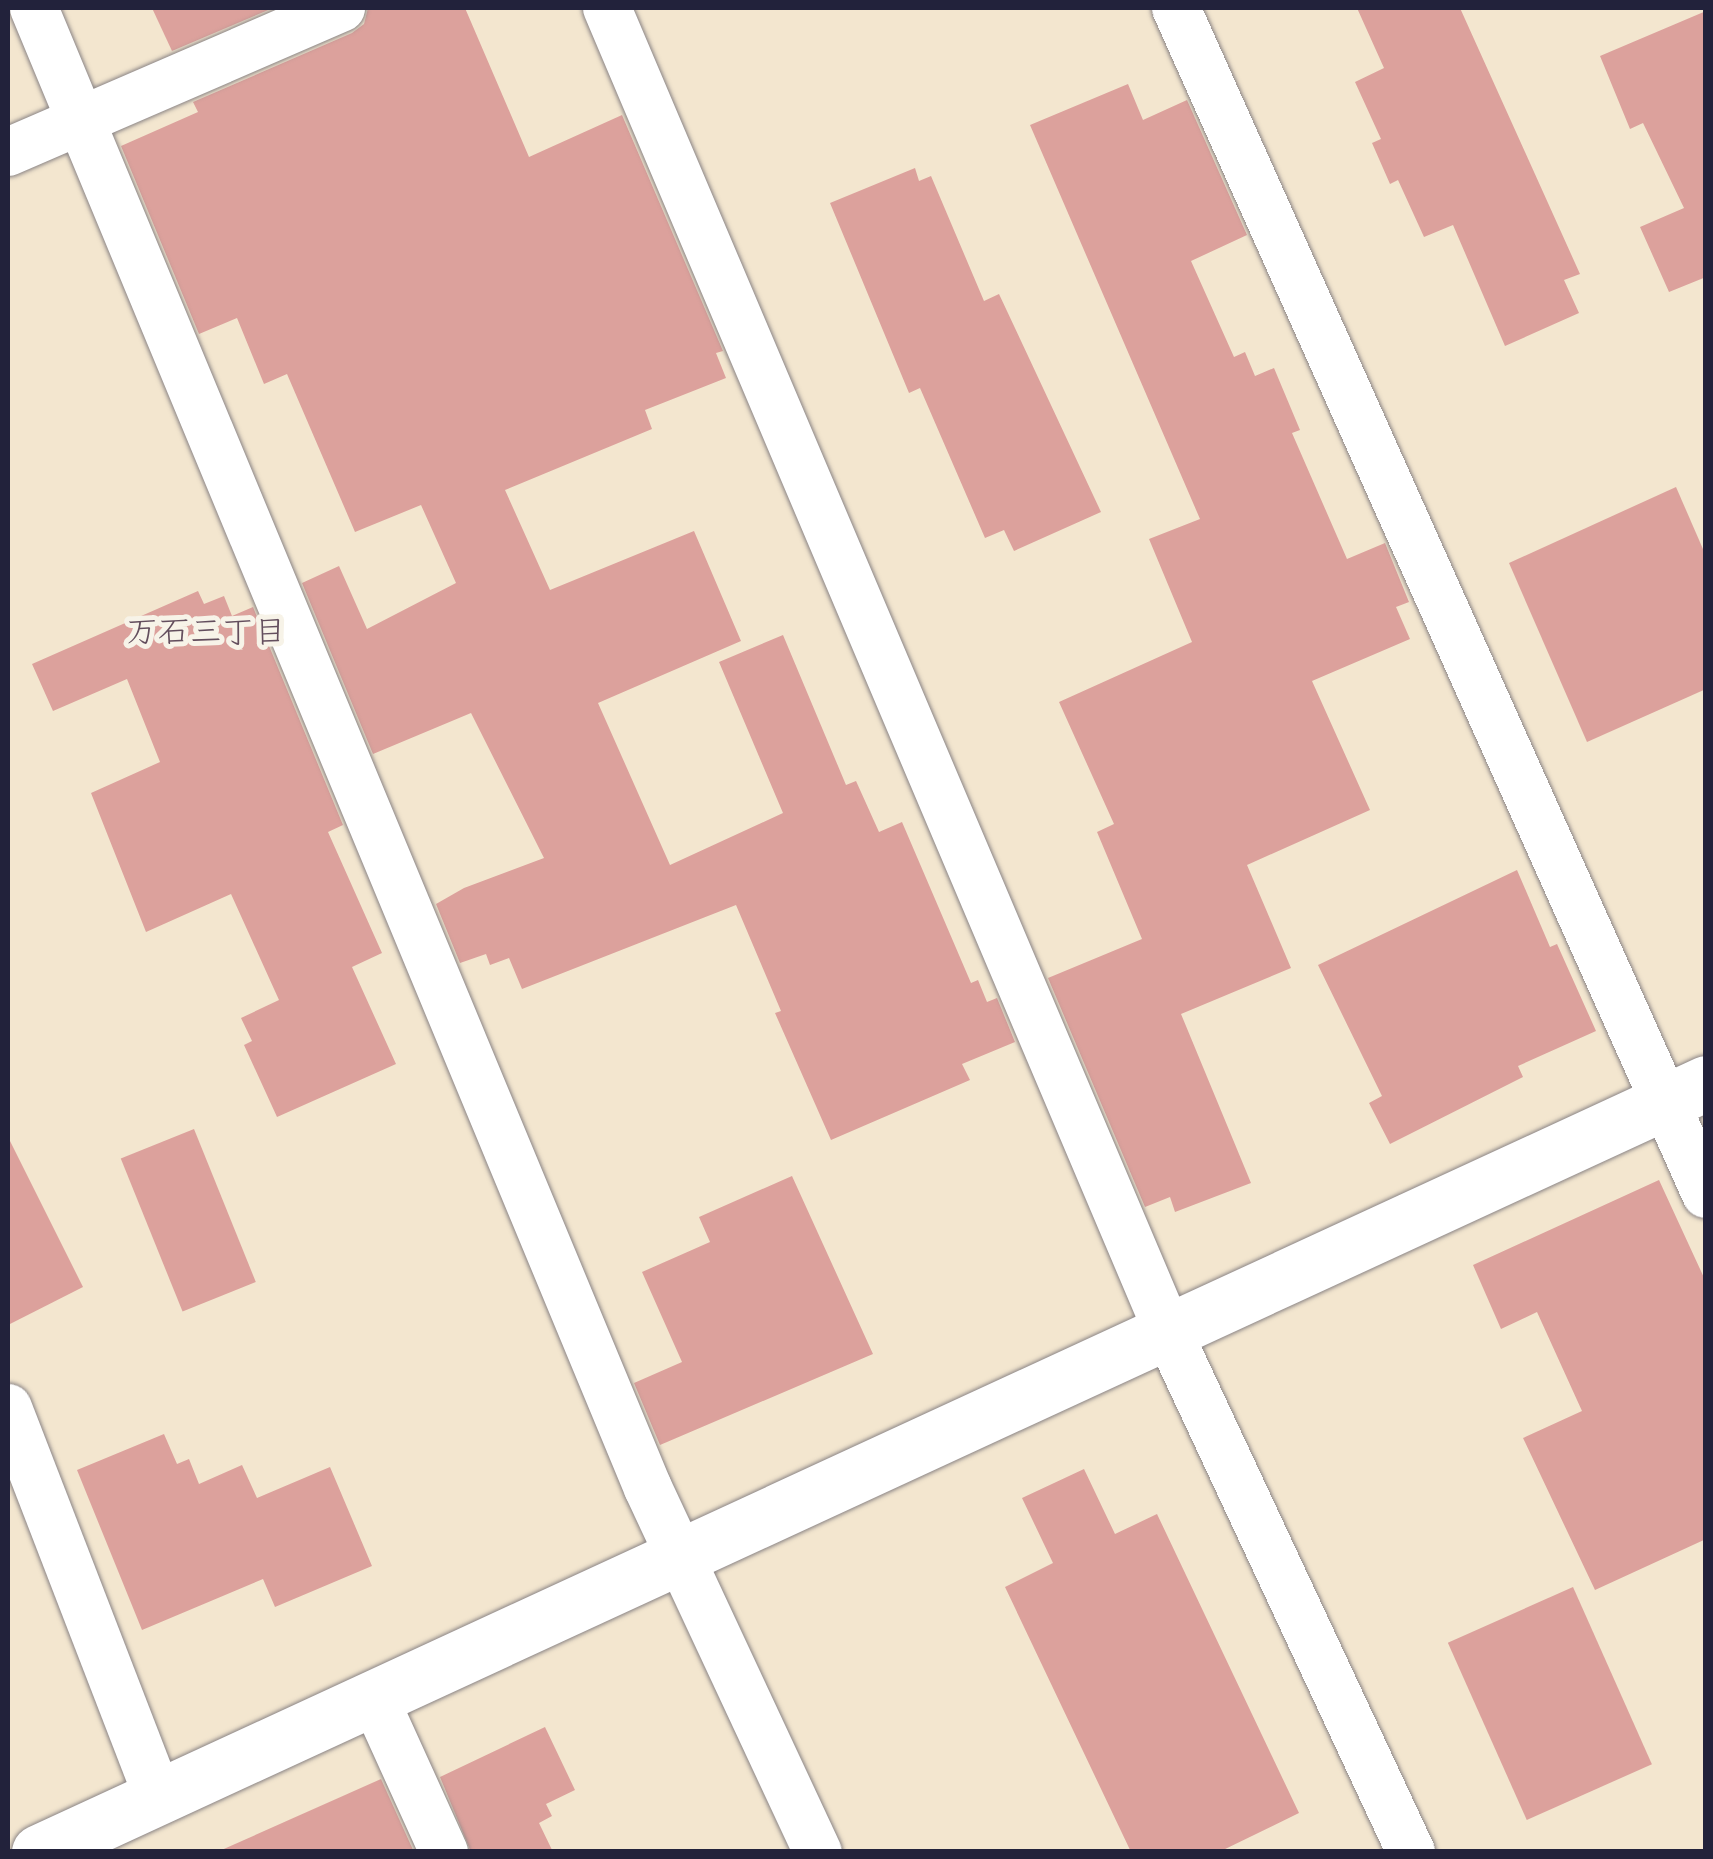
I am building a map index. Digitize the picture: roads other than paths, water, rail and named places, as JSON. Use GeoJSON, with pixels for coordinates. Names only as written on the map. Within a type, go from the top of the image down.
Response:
{"type":"FeatureCollection","features":[{"type":"Feature","properties":{"kind":"street"},"geometry":{"type":"LineString","coordinates":[[34,8],[681,1559],[818,1852]]}},
{"type":"Feature","properties":{"kind":"street"},"geometry":{"type":"LineString","coordinates":[[8,152],[341,8]]}},
{"type":"Feature","properties":{"kind":"street"},"geometry":{"type":"LineString","coordinates":[[608,8],[1168,1334],[1410,1852]]}},
{"type":"Feature","properties":{"kind":"street"},"geometry":{"type":"LineString","coordinates":[[1176,8],[1685,1093],[1706,1194]]}},
{"type":"Feature","properties":{"kind":"street"},"geometry":{"type":"LineString","coordinates":[[39,1852],[157,1794],[375,1700],[1685,1093]]}},
{"type":"Feature","properties":{"kind":"street"},"geometry":{"type":"LineString","coordinates":[[8,1408],[157,1794]]}},
{"type":"Feature","properties":{"kind":"street"},"geometry":{"type":"LineString","coordinates":[[375,1700],[444,1852]]}},
{"type":"Feature","properties":{"kind":"district","name":"万石三丁目"},"geometry":{"type":"Point","coordinates":[206,633]}}]}
